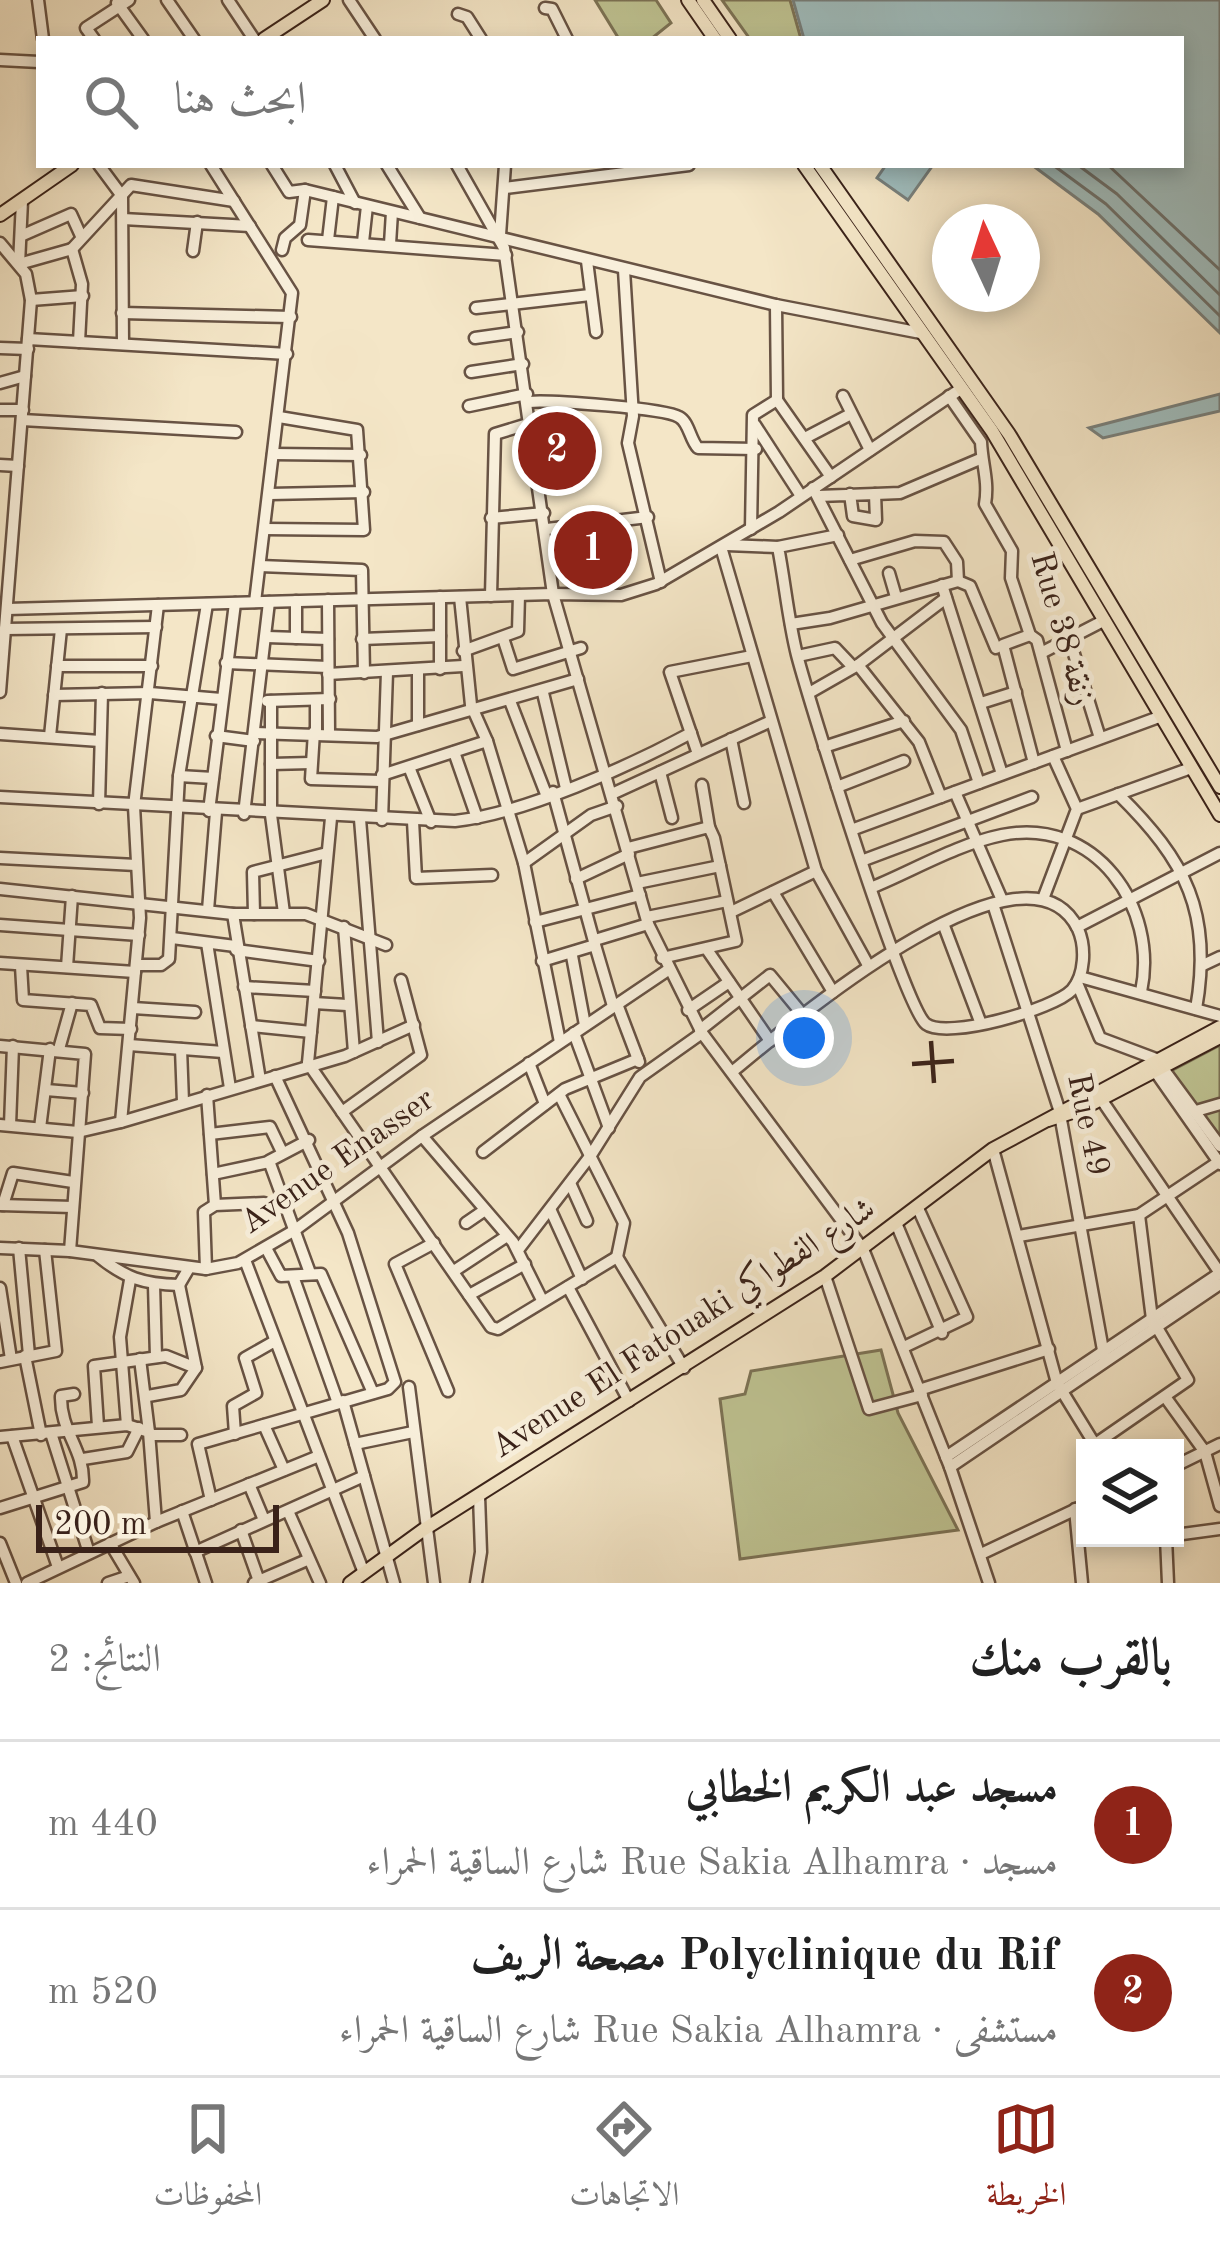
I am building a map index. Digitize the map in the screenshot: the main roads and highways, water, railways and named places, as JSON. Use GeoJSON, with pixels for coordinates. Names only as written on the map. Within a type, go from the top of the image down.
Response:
{"type":"FeatureCollection","features":[{"type":"Feature","properties":{"kind":"main road"},"geometry":{"type":"LineString","coordinates":[[263,36],[312,0]]}},
{"type":"Feature","properties":{"kind":"main road"},"geometry":{"type":"LineString","coordinates":[[264,36],[323,0]]}},
{"type":"Feature","properties":{"kind":"main road"},"geometry":{"type":"LineString","coordinates":[[688,0],[713,36]]}},
{"type":"Feature","properties":{"kind":"main road"},"geometry":{"type":"LineString","coordinates":[[703,0],[728,36]]}},
{"type":"Feature","properties":{"kind":"main road"},"geometry":{"type":"LineString","coordinates":[[0,215],[68,168]]}},
{"type":"Feature","properties":{"kind":"main road"},"geometry":{"type":"LineString","coordinates":[[806,168],[962,388],[1220,815]]}},
{"type":"Feature","properties":{"kind":"main road"},"geometry":{"type":"LineString","coordinates":[[822,168],[1009,434],[1220,787]]}},
{"type":"Feature","properties":{"kind":"main road","name":"Avenue El Fatouaki شارع الفطواكي"},"geometry":{"type":"LineString","coordinates":[[350,1583],[424,1530],[825,1276],[993,1149],[1220,1027]]}},
{"type":"Feature","properties":{"kind":"main road","name":"Avenue El Fatouaki شارع الفطواكي"},"geometry":{"type":"LineString","coordinates":[[1056,1116],[1101,1099],[1154,1063],[1220,1037]]}},
{"type":"Feature","properties":{"kind":"water"},"geometry":{"type":"Polygon","coordinates":[[[793,0],[1220,0],[1220,333],[1098,214],[1036,168],[1184,168],[1184,36],[803,36],[793,0]]]}},
{"type":"Feature","properties":{"kind":"water"},"geometry":{"type":"Polygon","coordinates":[[[884,168],[931,168],[908,200],[877,178],[884,168]]]}},
{"type":"Feature","properties":{"kind":"water"},"geometry":{"type":"Polygon","coordinates":[[[1220,394],[1220,411],[1103,438],[1089,428],[1220,394]]]}},
{"type":"Feature","properties":{"kind":"place","name":"Polyclinique du Rif مصحة الريف"},"geometry":{"type":"Point","coordinates":[557,451]}},
{"type":"Feature","properties":{"kind":"place","name":"مسجد عبد الكريم الخطابي"},"geometry":{"type":"Point","coordinates":[593,550]}}]}
